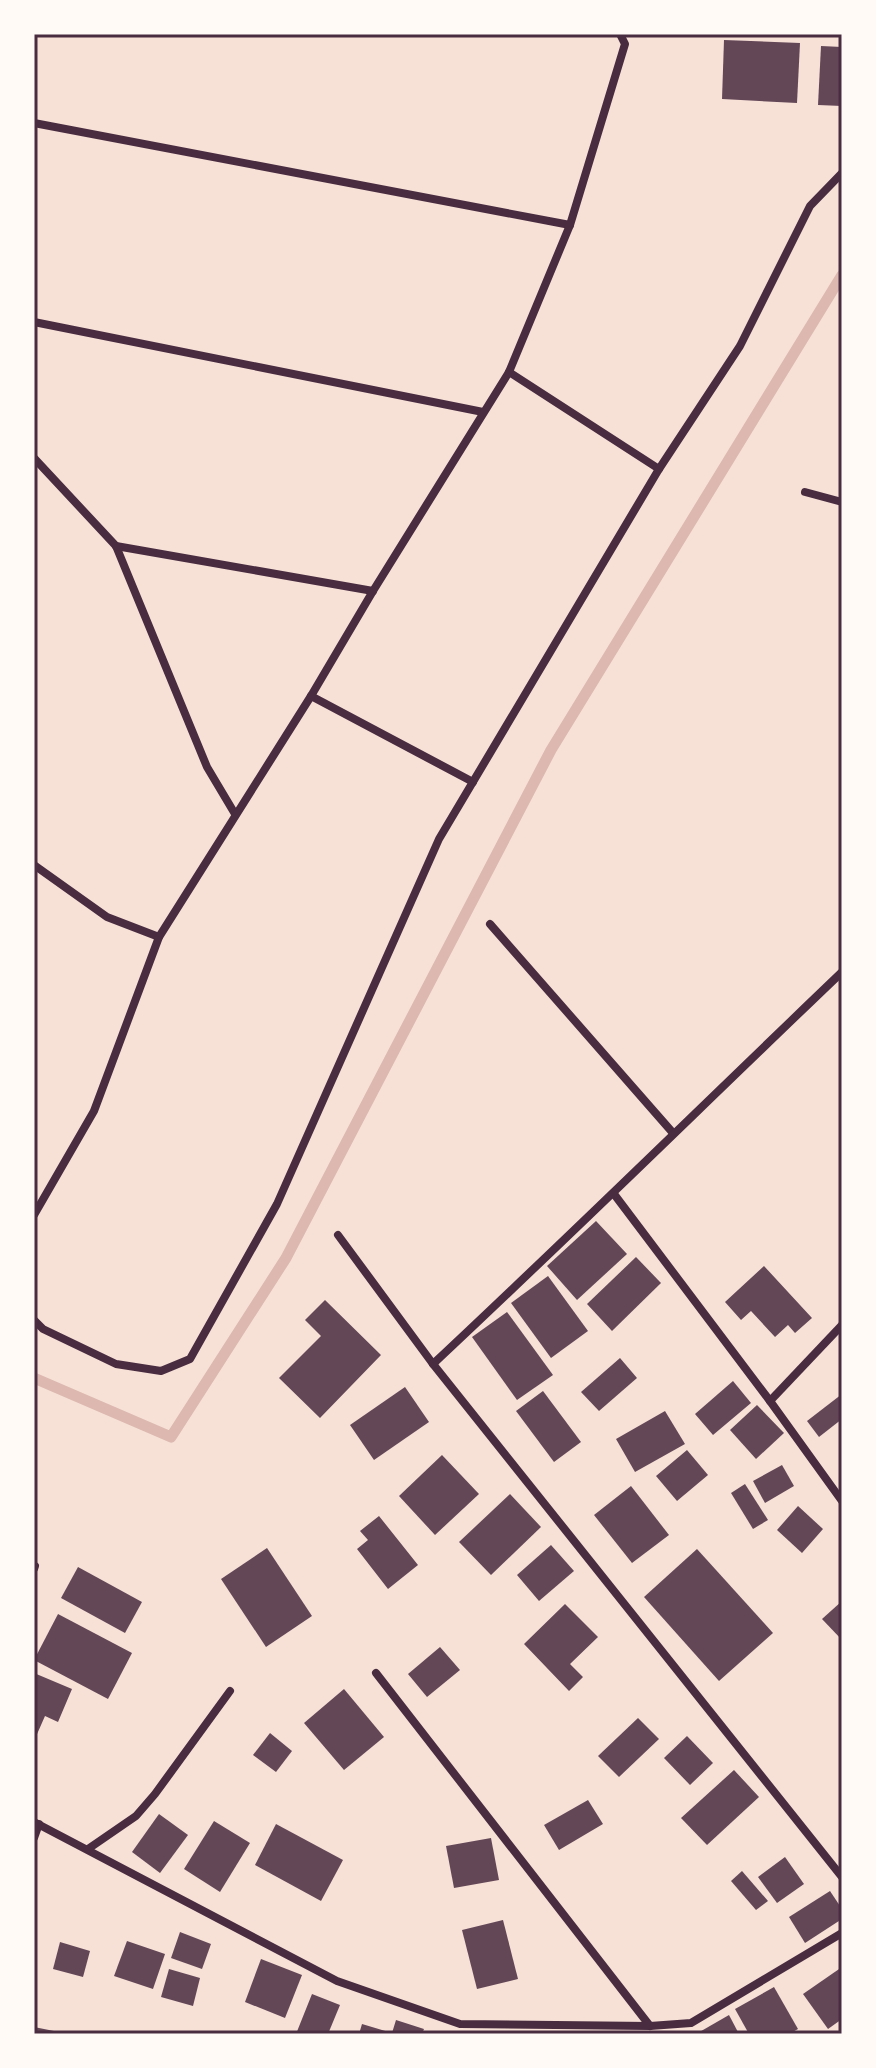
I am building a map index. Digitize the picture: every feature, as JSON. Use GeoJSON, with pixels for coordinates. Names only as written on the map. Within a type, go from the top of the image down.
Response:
{"type":"FeatureCollection","features":[{"type":"Feature","properties":{"kind":"street"},"geometry":{"type":"LineString","coordinates":[[34,1215],[94,1111],[159,937],[509,372],[570,225],[625,44],[620,34]]}},
{"type":"Feature","properties":{"kind":"street"},"geometry":{"type":"LineString","coordinates":[[34,123],[570,225]]}},
{"type":"Feature","properties":{"kind":"street"},"geometry":{"type":"LineString","coordinates":[[34,1320],[43,1329],[116,1364],[161,1371],[190,1359],[277,1204],[439,839],[659,469],[740,346],[810,206],[842,173]]}},
{"type":"Feature","properties":{"kind":"street"},"geometry":{"type":"LineString","coordinates":[[34,322],[483,412]]}},
{"type":"Feature","properties":{"kind":"street"},"geometry":{"type":"LineString","coordinates":[[509,372],[659,469]]}},
{"type":"Feature","properties":{"kind":"street"},"geometry":{"type":"LineString","coordinates":[[34,458],[116,546],[207,767],[235,814]]}},
{"type":"Feature","properties":{"kind":"street"},"geometry":{"type":"LineString","coordinates":[[805,492],[842,502]]}},
{"type":"Feature","properties":{"kind":"street"},"geometry":{"type":"LineString","coordinates":[[116,546],[373,591]]}},
{"type":"Feature","properties":{"kind":"street"},"geometry":{"type":"LineString","coordinates":[[311,696],[473,782]]}},
{"type":"Feature","properties":{"kind":"street"},"geometry":{"type":"LineString","coordinates":[[34,865],[107,917],[159,937]]}},
{"type":"Feature","properties":{"kind":"street"},"geometry":{"type":"LineString","coordinates":[[490,924],[673,1133]]}},
{"type":"Feature","properties":{"kind":"street"},"geometry":{"type":"LineString","coordinates":[[433,1364],[614,1194],[673,1133],[842,972]]}},
{"type":"Feature","properties":{"kind":"street"},"geometry":{"type":"LineString","coordinates":[[614,1194],[842,1501]]}},
{"type":"Feature","properties":{"kind":"street"},"geometry":{"type":"LineString","coordinates":[[338,1235],[433,1364],[842,1877]]}},
{"type":"Feature","properties":{"kind":"street"},"geometry":{"type":"LineString","coordinates":[[770,1401],[842,1325]]}},
{"type":"Feature","properties":{"kind":"street"},"geometry":{"type":"LineString","coordinates":[[376,1673],[650,2026]]}},
{"type":"Feature","properties":{"kind":"street"},"geometry":{"type":"LineString","coordinates":[[88,1849],[136,1816],[230,1691]]}},
{"type":"Feature","properties":{"kind":"street"},"geometry":{"type":"LineString","coordinates":[[34,1838],[36,1823],[337,1981],[460,2024],[650,2026],[691,2023],[842,1933]]}},
{"type":"Feature","properties":{"kind":"building"},"geometry":{"type":"Polygon","coordinates":[[[724,40],[800,43],[797,103],[722,99],[724,40]]]}},
{"type":"Feature","properties":{"kind":"building"},"geometry":{"type":"Polygon","coordinates":[[[821,46],[842,47],[842,106],[818,105],[821,46]]]}},
{"type":"Feature","properties":{"kind":"building"},"geometry":{"type":"Polygon","coordinates":[[[596,1221],[627,1254],[577,1300],[547,1266],[596,1221]]]}},
{"type":"Feature","properties":{"kind":"building"},"geometry":{"type":"Polygon","coordinates":[[[636,1257],[661,1283],[612,1331],[587,1304],[636,1257]]]}},
{"type":"Feature","properties":{"kind":"building"},"geometry":{"type":"Polygon","coordinates":[[[764,1266],[812,1318],[795,1333],[788,1325],[775,1337],[751,1311],[741,1320],[725,1302],[764,1266]]]}},
{"type":"Feature","properties":{"kind":"building"},"geometry":{"type":"Polygon","coordinates":[[[548,1276],[588,1331],[551,1358],[511,1303],[548,1276]]]}},
{"type":"Feature","properties":{"kind":"building"},"geometry":{"type":"Polygon","coordinates":[[[325,1300],[381,1355],[320,1418],[279,1378],[321,1336],[305,1320],[325,1300]]]}},
{"type":"Feature","properties":{"kind":"building"},"geometry":{"type":"Polygon","coordinates":[[[507,1312],[553,1375],[517,1400],[472,1337],[507,1312]]]}},
{"type":"Feature","properties":{"kind":"building"},"geometry":{"type":"Polygon","coordinates":[[[620,1358],[637,1378],[599,1411],[581,1392],[620,1358]]]}},
{"type":"Feature","properties":{"kind":"building"},"geometry":{"type":"Polygon","coordinates":[[[733,1381],[751,1403],[713,1435],[695,1414],[733,1381]]]}},
{"type":"Feature","properties":{"kind":"building"},"geometry":{"type":"Polygon","coordinates":[[[405,1387],[429,1422],[374,1460],[350,1425],[405,1387]]]}},
{"type":"Feature","properties":{"kind":"building"},"geometry":{"type":"Polygon","coordinates":[[[543,1391],[581,1442],[554,1462],[516,1411],[543,1391]]]}},
{"type":"Feature","properties":{"kind":"building"},"geometry":{"type":"Polygon","coordinates":[[[842,1394],[842,1419],[819,1437],[807,1421],[842,1394]]]}},
{"type":"Feature","properties":{"kind":"building"},"geometry":{"type":"Polygon","coordinates":[[[757,1405],[784,1433],[756,1459],[730,1430],[757,1405]]]}},
{"type":"Feature","properties":{"kind":"building"},"geometry":{"type":"Polygon","coordinates":[[[665,1411],[685,1444],[635,1472],[616,1439],[665,1411]]]}},
{"type":"Feature","properties":{"kind":"building"},"geometry":{"type":"Polygon","coordinates":[[[687,1450],[708,1475],[677,1501],[656,1476],[687,1450]]]}},
{"type":"Feature","properties":{"kind":"building"},"geometry":{"type":"Polygon","coordinates":[[[442,1455],[479,1494],[435,1535],[399,1496],[442,1455]]]}},
{"type":"Feature","properties":{"kind":"building"},"geometry":{"type":"Polygon","coordinates":[[[782,1465],[794,1486],[765,1503],[753,1481],[782,1465]]]}},
{"type":"Feature","properties":{"kind":"building"},"geometry":{"type":"Polygon","coordinates":[[[745,1484],[768,1520],[753,1529],[731,1493],[745,1484]]]}},
{"type":"Feature","properties":{"kind":"building"},"geometry":{"type":"Polygon","coordinates":[[[631,1486],[669,1535],[632,1563],[594,1515],[631,1486]]]}},
{"type":"Feature","properties":{"kind":"building"},"geometry":{"type":"Polygon","coordinates":[[[510,1494],[541,1527],[491,1575],[459,1542],[510,1494]]]}},
{"type":"Feature","properties":{"kind":"building"},"geometry":{"type":"Polygon","coordinates":[[[798,1506],[823,1529],[802,1553],[777,1530],[798,1506]]]}},
{"type":"Feature","properties":{"kind":"building"},"geometry":{"type":"Polygon","coordinates":[[[379,1516],[418,1565],[388,1589],[357,1549],[368,1540],[360,1531],[379,1516]]]}},
{"type":"Feature","properties":{"kind":"building"},"geometry":{"type":"Polygon","coordinates":[[[551,1545],[574,1571],[539,1601],[517,1575],[551,1545]]]}},
{"type":"Feature","properties":{"kind":"building"},"geometry":{"type":"Polygon","coordinates":[[[267,1548],[312,1616],[266,1647],[221,1579],[267,1548]]]}},
{"type":"Feature","properties":{"kind":"building"},"geometry":{"type":"Polygon","coordinates":[[[697,1549],[773,1633],[719,1681],[644,1597],[697,1549]]]}},
{"type":"Feature","properties":{"kind":"building"},"geometry":{"type":"Polygon","coordinates":[[[78,1567],[142,1602],[125,1633],[61,1598],[78,1567]]]}},
{"type":"Feature","properties":{"kind":"building"},"geometry":{"type":"Polygon","coordinates":[[[842,1601],[842,1640],[822,1619],[842,1601]]]}},
{"type":"Feature","properties":{"kind":"building"},"geometry":{"type":"Polygon","coordinates":[[[565,1604],[598,1637],[570,1664],[583,1677],[569,1691],[524,1644],[565,1604]]]}},
{"type":"Feature","properties":{"kind":"building"},"geometry":{"type":"Polygon","coordinates":[[[58,1614],[132,1653],[108,1699],[34,1660],[58,1614]]]}},
{"type":"Feature","properties":{"kind":"building"},"geometry":{"type":"Polygon","coordinates":[[[440,1647],[460,1670],[427,1697],[408,1674],[440,1647]]]}},
{"type":"Feature","properties":{"kind":"building"},"geometry":{"type":"Polygon","coordinates":[[[34,1673],[72,1689],[58,1722],[45,1716],[34,1741],[34,1673]]]}},
{"type":"Feature","properties":{"kind":"building"},"geometry":{"type":"Polygon","coordinates":[[[344,1689],[384,1737],[344,1770],[304,1723],[344,1689]]]}},
{"type":"Feature","properties":{"kind":"building"},"geometry":{"type":"Polygon","coordinates":[[[638,1718],[659,1739],[619,1777],[598,1756],[638,1718]]]}},
{"type":"Feature","properties":{"kind":"building"},"geometry":{"type":"Polygon","coordinates":[[[270,1733],[292,1751],[276,1772],[253,1755],[270,1733]]]}},
{"type":"Feature","properties":{"kind":"building"},"geometry":{"type":"Polygon","coordinates":[[[687,1736],[713,1763],[690,1785],[664,1758],[687,1736]]]}},
{"type":"Feature","properties":{"kind":"building"},"geometry":{"type":"Polygon","coordinates":[[[734,1770],[759,1797],[707,1845],[681,1818],[734,1770]]]}},
{"type":"Feature","properties":{"kind":"building"},"geometry":{"type":"Polygon","coordinates":[[[588,1800],[603,1824],[559,1850],[544,1825],[588,1800]]]}},
{"type":"Feature","properties":{"kind":"building"},"geometry":{"type":"Polygon","coordinates":[[[159,1814],[188,1835],[160,1873],[132,1852],[159,1814]]]}},
{"type":"Feature","properties":{"kind":"building"},"geometry":{"type":"Polygon","coordinates":[[[214,1821],[250,1843],[220,1892],[184,1869],[214,1821]]]}},
{"type":"Feature","properties":{"kind":"building"},"geometry":{"type":"Polygon","coordinates":[[[276,1824],[343,1860],[321,1901],[255,1865],[276,1824]]]}},
{"type":"Feature","properties":{"kind":"building"},"geometry":{"type":"Polygon","coordinates":[[[491,1838],[499,1880],[454,1888],[446,1846],[491,1838]]]}},
{"type":"Feature","properties":{"kind":"building"},"geometry":{"type":"Polygon","coordinates":[[[785,1857],[804,1884],[777,1903],[758,1877],[785,1857]]]}},
{"type":"Feature","properties":{"kind":"building"},"geometry":{"type":"Polygon","coordinates":[[[742,1871],[768,1901],[756,1910],[731,1881],[742,1871]]]}},
{"type":"Feature","properties":{"kind":"building"},"geometry":{"type":"Polygon","coordinates":[[[830,1891],[842,1909],[842,1919],[805,1943],[789,1917],[830,1891]]]}},
{"type":"Feature","properties":{"kind":"building"},"geometry":{"type":"Polygon","coordinates":[[[503,1920],[518,1979],[477,1989],[462,1930],[503,1920]]]}},
{"type":"Feature","properties":{"kind":"building"},"geometry":{"type":"Polygon","coordinates":[[[180,1932],[211,1944],[202,1969],[171,1958],[180,1932]]]}},
{"type":"Feature","properties":{"kind":"building"},"geometry":{"type":"Polygon","coordinates":[[[127,1941],[165,1954],[153,1989],[114,1976],[127,1941]]]}},
{"type":"Feature","properties":{"kind":"building"},"geometry":{"type":"Polygon","coordinates":[[[60,1942],[90,1951],[83,1977],[53,1969],[60,1942]]]}},
{"type":"Feature","properties":{"kind":"building"},"geometry":{"type":"Polygon","coordinates":[[[261,1959],[302,1975],[285,2018],[245,2002],[261,1959]]]}},
{"type":"Feature","properties":{"kind":"building"},"geometry":{"type":"Polygon","coordinates":[[[842,1967],[842,2019],[828,2029],[803,1994],[842,1967]]]}},
{"type":"Feature","properties":{"kind":"building"},"geometry":{"type":"Polygon","coordinates":[[[169,1969],[200,1978],[193,2006],[161,1997],[169,1969]]]}},
{"type":"Feature","properties":{"kind":"building"},"geometry":{"type":"Polygon","coordinates":[[[774,1987],[798,2029],[789,2034],[749,2034],[735,2009],[774,1987]]]}},
{"type":"Feature","properties":{"kind":"building"},"geometry":{"type":"Polygon","coordinates":[[[312,1994],[340,2005],[328,2034],[296,2034],[312,1994]]]}},
{"type":"Feature","properties":{"kind":"building"},"geometry":{"type":"Polygon","coordinates":[[[729,2015],[739,2034],[696,2034],[729,2015]]]}},
{"type":"Feature","properties":{"kind":"building"},"geometry":{"type":"Polygon","coordinates":[[[396,2020],[424,2029],[422,2034],[359,2034],[362,2024],[392,2033],[396,2020]]]}},
{"type":"Feature","properties":{"kind":"building"},"geometry":{"type":"Polygon","coordinates":[[[34,2027],[64,2033],[64,2034],[34,2034],[34,2027]]]}},
{"type":"Feature","properties":{"kind":"waterway"},"geometry":{"type":"LineString","coordinates":[[34,1378],[171,1437],[286,1258],[551,750],[842,275]]}}]}
